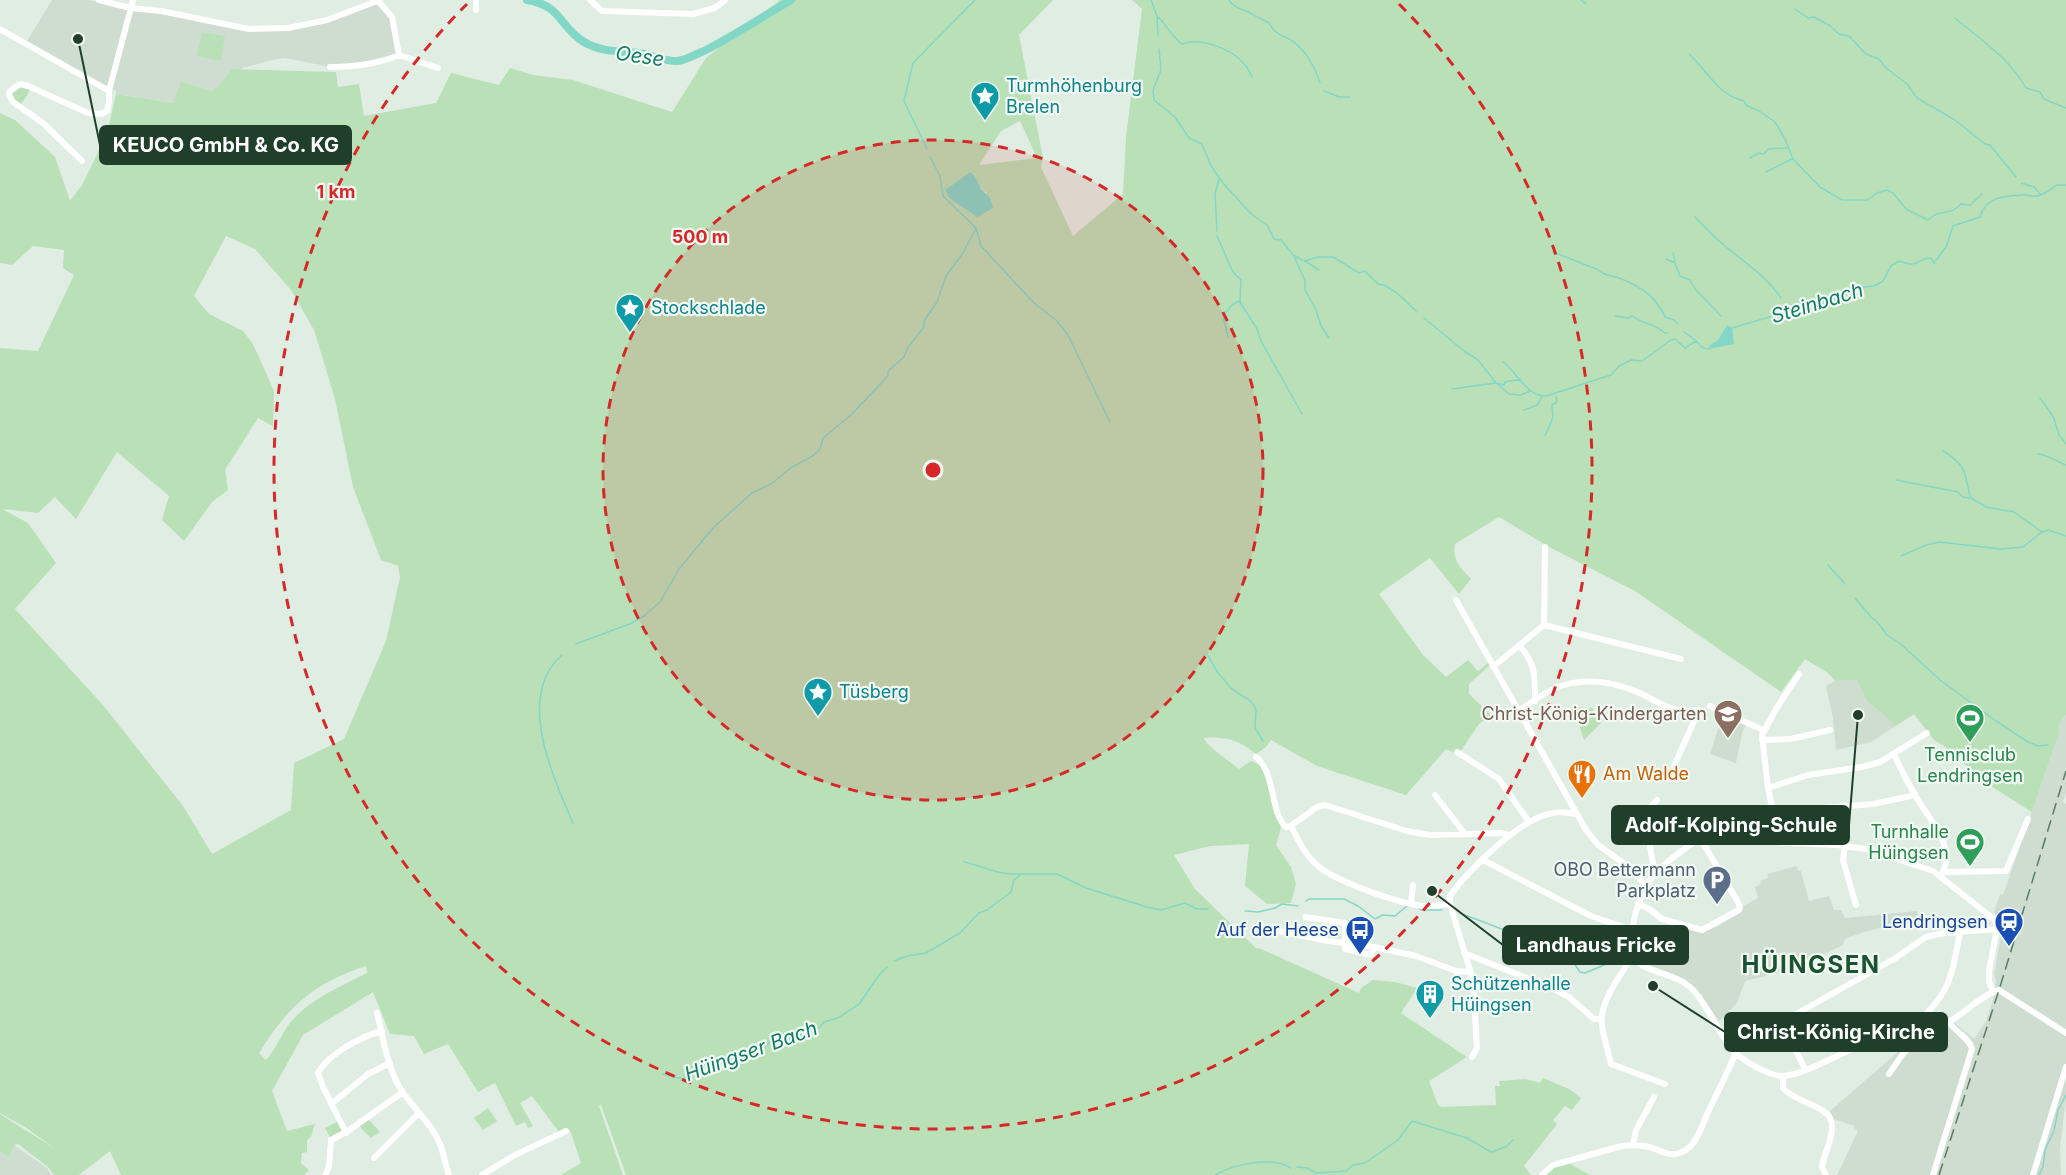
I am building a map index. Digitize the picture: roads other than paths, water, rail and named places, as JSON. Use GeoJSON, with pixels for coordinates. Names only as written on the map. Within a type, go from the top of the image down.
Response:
{"type":"FeatureCollection","features":[{"type":"Feature","properties":{"kind":"street"},"geometry":{"type":"LineString","coordinates":[[99,0],[130,8],[160,11],[249,29],[288,28],[327,20],[379,0],[392,17],[399,55]]}},
{"type":"Feature","properties":{"kind":"street"},"geometry":{"type":"LineString","coordinates":[[82,161],[43,123],[13,102],[9,95],[10,91],[20,84],[94,114],[107,111],[109,91],[133,0]]}},
{"type":"Feature","properties":{"kind":"street"},"geometry":{"type":"LineString","coordinates":[[476,0],[476,10]]}},
{"type":"Feature","properties":{"kind":"street"},"geometry":{"type":"LineString","coordinates":[[590,0],[602,11],[693,14],[715,8],[724,0]]}},
{"type":"Feature","properties":{"kind":"street"},"geometry":{"type":"LineString","coordinates":[[0,29],[109,91]]}},
{"type":"Feature","properties":{"kind":"street"},"geometry":{"type":"LineString","coordinates":[[330,67],[349,67],[384,61],[399,55],[438,68]]}},
{"type":"Feature","properties":{"kind":"street"},"geometry":{"type":"LineString","coordinates":[[1544,625],[1545,547]]}},
{"type":"Feature","properties":{"kind":"street"},"geometry":{"type":"LineString","coordinates":[[1456,600],[1520,710],[1576,814],[1598,845],[1622,862],[1647,886]]}},
{"type":"Feature","properties":{"kind":"street"},"geometry":{"type":"LineString","coordinates":[[1494,666],[1544,625]]}},
{"type":"Feature","properties":{"kind":"street"},"geometry":{"type":"LineString","coordinates":[[1544,625],[1681,659]]}},
{"type":"Feature","properties":{"kind":"street"},"geometry":{"type":"LineString","coordinates":[[1519,645],[1532,662],[1535,701]]}},
{"type":"Feature","properties":{"kind":"street"},"geometry":{"type":"LineString","coordinates":[[1779,841],[1768,788],[1762,740],[1763,730],[1799,674]]}},
{"type":"Feature","properties":{"kind":"street"},"geometry":{"type":"LineString","coordinates":[[1520,710],[1554,688],[1575,682],[1614,684],[1674,710],[1686,712],[1699,710],[1674,766]]}},
{"type":"Feature","properties":{"kind":"street"},"geometry":{"type":"LineString","coordinates":[[1710,706],[1763,730]]}},
{"type":"Feature","properties":{"kind":"street"},"geometry":{"type":"LineString","coordinates":[[1762,740],[1791,739],[1830,730]]}},
{"type":"Feature","properties":{"kind":"street"},"geometry":{"type":"LineString","coordinates":[[1768,788],[1808,775],[1880,762],[1927,733]]}},
{"type":"Feature","properties":{"kind":"street"},"geometry":{"type":"LineString","coordinates":[[1457,752],[1498,779],[1529,822]]}},
{"type":"Feature","properties":{"kind":"street"},"geometry":{"type":"LineString","coordinates":[[1894,754],[1915,795],[1939,829],[1946,855],[1942,874]]}},
{"type":"Feature","properties":{"kind":"street"},"geometry":{"type":"LineString","coordinates":[[1256,758],[1261,761],[1274,792],[1283,826],[1291,826],[1317,807],[1325,806],[1407,831],[1430,835],[1500,833],[1509,835]]}},
{"type":"Feature","properties":{"kind":"street"},"geometry":{"type":"LineString","coordinates":[[1435,795],[1465,834]]}},
{"type":"Feature","properties":{"kind":"street"},"geometry":{"type":"LineString","coordinates":[[1814,812],[1823,808],[1873,804],[1915,795]]}},
{"type":"Feature","properties":{"kind":"street"},"geometry":{"type":"LineString","coordinates":[[1655,874],[1644,814],[1658,800]]}},
{"type":"Feature","properties":{"kind":"street"},"geometry":{"type":"LineString","coordinates":[[1472,1056],[1477,1048],[1474,990],[1450,904],[1452,893],[1509,835],[1529,822],[1555,812],[1576,814]]}},
{"type":"Feature","properties":{"kind":"street"},"geometry":{"type":"LineString","coordinates":[[1942,874],[2006,871],[2028,819]]}},
{"type":"Feature","properties":{"kind":"street"},"geometry":{"type":"LineString","coordinates":[[1291,826],[1307,855],[1330,875],[1385,896],[1423,906],[1450,904]]}},
{"type":"Feature","properties":{"kind":"street"},"geometry":{"type":"LineString","coordinates":[[1993,992],[1989,981],[1989,971],[1997,929],[1995,920],[1987,911],[1942,874],[1906,861],[1845,845],[1744,839],[1711,831],[1655,874],[1639,904],[1632,930],[1630,951],[1636,962],[1684,982],[1694,991],[1736,1053],[1762,1070],[1783,1076],[1864,1044],[1923,1033],[1948,1022],[1993,992],[2002,991],[2066,1034]]}},
{"type":"Feature","properties":{"kind":"street"},"geometry":{"type":"LineString","coordinates":[[1639,904],[1662,919],[1702,930],[1738,910],[1740,907],[1738,902],[1700,838]]}},
{"type":"Feature","properties":{"kind":"street"},"geometry":{"type":"LineString","coordinates":[[1845,845],[1843,860],[1856,905]]}},
{"type":"Feature","properties":{"kind":"street"},"geometry":{"type":"LineString","coordinates":[[1483,860],[1591,916],[1632,930]]}},
{"type":"Feature","properties":{"kind":"street"},"geometry":{"type":"LineString","coordinates":[[1411,903],[1413,885]]}},
{"type":"Feature","properties":{"kind":"street"},"geometry":{"type":"LineString","coordinates":[[1305,917],[1345,923],[1344,943]]}},
{"type":"Feature","properties":{"kind":"street"},"geometry":{"type":"LineString","coordinates":[[1805,1069],[1793,1045],[1789,1018],[1894,959],[1926,937],[1944,933],[1997,929]]}},
{"type":"Feature","properties":{"kind":"street"},"geometry":{"type":"LineString","coordinates":[[1273,930],[1374,947],[1416,956],[1456,971],[1470,972]]}},
{"type":"Feature","properties":{"kind":"street"},"geometry":{"type":"LineString","coordinates":[[1903,1037],[1932,1008],[1945,990],[1951,975],[1960,933]]}},
{"type":"Feature","properties":{"kind":"street"},"geometry":{"type":"LineString","coordinates":[[1464,953],[1554,989],[1594,1019],[1602,1019]]}},
{"type":"Feature","properties":{"kind":"street"},"geometry":{"type":"LineString","coordinates":[[1632,957],[1616,982],[1602,1019],[1611,1064],[1665,1084]]}},
{"type":"Feature","properties":{"kind":"street"},"geometry":{"type":"LineString","coordinates":[[377,1013],[390,1063],[403,1092],[432,1128],[440,1144],[449,1175]]}},
{"type":"Feature","properties":{"kind":"street"},"geometry":{"type":"LineString","coordinates":[[1933,1175],[1972,1049],[1970,1042],[1953,1029],[1948,1022]]}},
{"type":"Feature","properties":{"kind":"street"},"geometry":{"type":"LineString","coordinates":[[346,1133],[318,1073],[323,1066],[354,1042],[382,1031]]}},
{"type":"Feature","properties":{"kind":"street"},"geometry":{"type":"LineString","coordinates":[[1889,1074],[1902,1055],[1923,1033]]}},
{"type":"Feature","properties":{"kind":"street"},"geometry":{"type":"LineString","coordinates":[[1542,1175],[1553,1165],[1633,1144],[1672,1155],[1684,1151],[1704,1126],[1707,1114],[1736,1053]]}},
{"type":"Feature","properties":{"kind":"street"},"geometry":{"type":"LineString","coordinates":[[332,1104],[368,1074],[390,1063]]}},
{"type":"Feature","properties":{"kind":"street"},"geometry":{"type":"LineString","coordinates":[[2033,1175],[2066,1066]]}},
{"type":"Feature","properties":{"kind":"street"},"geometry":{"type":"LineString","coordinates":[[1783,1076],[1783,1088],[1790,1095],[1826,1111],[1831,1119],[1833,1127],[1822,1167],[1826,1175]]}},
{"type":"Feature","properties":{"kind":"street"},"geometry":{"type":"LineString","coordinates":[[326,1175],[329,1167],[331,1140],[346,1133],[403,1092]]}},
{"type":"Feature","properties":{"kind":"street"},"geometry":{"type":"LineString","coordinates":[[1633,1144],[1636,1130],[1654,1097]]}},
{"type":"Feature","properties":{"kind":"street"},"geometry":{"type":"LineString","coordinates":[[374,1158],[419,1113]]}},
{"type":"Feature","properties":{"kind":"street"},"geometry":{"type":"LineString","coordinates":[[482,1175],[515,1155],[566,1131]]}},
{"type":"Feature","properties":{"kind":"water"},"geometry":{"type":"Polygon","coordinates":[[[970,172],[989,196],[993,208],[977,217],[949,198],[945,190],[970,172]]]}},
{"type":"Feature","properties":{"kind":"water"},"geometry":{"type":"Polygon","coordinates":[[[1727,325],[1732,328],[1734,344],[1709,349],[1709,346],[1718,340],[1727,325]]]}},
{"type":"Feature","properties":{"kind":"waterway","name":"Oese"},"geometry":{"type":"LineString","coordinates":[[527,0],[547,7],[569,30],[590,45],[678,61],[715,45],[791,0]]}},
{"type":"Feature","properties":{"kind":"waterway"},"geometry":{"type":"LineString","coordinates":[[927,149],[904,101],[913,63],[975,0]]}},
{"type":"Feature","properties":{"kind":"waterway"},"geometry":{"type":"LineString","coordinates":[[1151,0],[1157,16],[1158,36]]}},
{"type":"Feature","properties":{"kind":"waterway"},"geometry":{"type":"LineString","coordinates":[[1229,0],[1237,7],[1269,23],[1273,29],[1301,48],[1320,83]]}},
{"type":"Feature","properties":{"kind":"waterway"},"geometry":{"type":"LineString","coordinates":[[1581,0],[1586,4]]}},
{"type":"Feature","properties":{"kind":"waterway"},"geometry":{"type":"LineString","coordinates":[[1795,9],[1808,18],[1814,17],[1829,25],[1839,34],[1849,36],[1866,54],[1879,59],[1886,68],[1907,84],[1917,98],[1955,120],[1985,144],[1990,145],[2016,177]]}},
{"type":"Feature","properties":{"kind":"waterway"},"geometry":{"type":"LineString","coordinates":[[1157,16],[1182,44],[1207,43],[1225,49],[1240,59],[1252,77]]}},
{"type":"Feature","properties":{"kind":"waterway"},"geometry":{"type":"LineString","coordinates":[[1955,18],[2003,59],[2026,88],[2040,92],[2044,99],[2066,108]]}},
{"type":"Feature","properties":{"kind":"waterway"},"geometry":{"type":"LineString","coordinates":[[1159,49],[1161,70],[1153,90],[1154,100],[1175,117],[1189,138],[1202,144],[1211,166],[1223,183],[1251,214],[1267,225],[1274,239],[1281,240],[1294,256],[1305,281],[1305,290],[1329,338]]}},
{"type":"Feature","properties":{"kind":"waterway"},"geometry":{"type":"LineString","coordinates":[[1689,54],[1719,88],[1744,101],[1746,105],[1775,122],[1793,159],[1820,187],[1842,200],[1867,200],[1887,190],[1893,193],[1906,209],[1928,220],[1936,214],[1953,210],[1961,204],[1970,205],[1982,194]]}},
{"type":"Feature","properties":{"kind":"waterway"},"geometry":{"type":"LineString","coordinates":[[1324,91],[1339,97],[1350,97]]}},
{"type":"Feature","properties":{"kind":"waterway"},"geometry":{"type":"LineString","coordinates":[[1750,158],[1759,153],[1764,154],[1768,149],[1787,148]]}},
{"type":"Feature","properties":{"kind":"waterway"},"geometry":{"type":"LineString","coordinates":[[930,157],[940,176],[943,196],[976,228],[981,246],[1034,303],[1056,320],[1068,335],[1110,422]]}},
{"type":"Feature","properties":{"kind":"waterway"},"geometry":{"type":"LineString","coordinates":[[1766,172],[1792,159]]}},
{"type":"Feature","properties":{"kind":"waterway"},"geometry":{"type":"LineString","coordinates":[[1217,231],[1215,194],[1219,179]]}},
{"type":"Feature","properties":{"kind":"waterway"},"geometry":{"type":"LineString","coordinates":[[2021,183],[2034,187],[2040,194]]}},
{"type":"Feature","properties":{"kind":"waterway","name":"Steinbach"},"geometry":{"type":"LineString","coordinates":[[1732,328],[1825,301],[1855,288],[1874,286],[1883,281],[1891,266],[1899,261],[1914,264],[1931,258],[1934,263],[1946,247],[1953,226],[1980,217],[1991,201],[2009,196],[2037,196],[2057,185],[2066,185]]}},
{"type":"Feature","properties":{"kind":"waterway"},"geometry":{"type":"LineString","coordinates":[[1695,217],[1718,240],[1760,274],[1781,298]]}},
{"type":"Feature","properties":{"kind":"waterway"},"geometry":{"type":"LineString","coordinates":[[576,644],[632,623],[644,616],[660,602],[679,569],[713,528],[752,493],[771,484],[820,449],[823,438],[852,414],[888,376],[888,371],[904,357],[908,347],[924,327],[924,321],[937,302],[946,276],[963,253],[976,228]]}},
{"type":"Feature","properties":{"kind":"waterway"},"geometry":{"type":"LineString","coordinates":[[1217,236],[1233,272],[1241,280],[1240,302],[1302,414]]}},
{"type":"Feature","properties":{"kind":"waterway"},"geometry":{"type":"LineString","coordinates":[[1553,252],[1636,286],[1649,294],[1665,317],[1678,324]]}},
{"type":"Feature","properties":{"kind":"waterway"},"geometry":{"type":"LineString","coordinates":[[1673,253],[1675,261]]}},
{"type":"Feature","properties":{"kind":"waterway"},"geometry":{"type":"LineString","coordinates":[[1295,256],[1304,261],[1319,257],[1333,257],[1359,273],[1365,271],[1378,284],[1397,293],[1416,311]]}},
{"type":"Feature","properties":{"kind":"waterway"},"geometry":{"type":"LineString","coordinates":[[1666,259],[1675,263],[1680,276],[1690,280],[1695,289],[1721,316]]}},
{"type":"Feature","properties":{"kind":"waterway"},"geometry":{"type":"LineString","coordinates":[[1305,261],[1319,270]]}},
{"type":"Feature","properties":{"kind":"waterway"},"geometry":{"type":"LineString","coordinates":[[1228,337],[1223,316],[1232,305],[1239,301]]}},
{"type":"Feature","properties":{"kind":"waterway"},"geometry":{"type":"LineString","coordinates":[[1786,304],[1796,309]]}},
{"type":"Feature","properties":{"kind":"waterway"},"geometry":{"type":"LineString","coordinates":[[1615,316],[1628,318],[1632,316],[1668,333]]}},
{"type":"Feature","properties":{"kind":"waterway"},"geometry":{"type":"LineString","coordinates":[[1424,318],[1478,360],[1496,383],[1509,394],[1521,395],[1530,391]]}},
{"type":"Feature","properties":{"kind":"waterway"},"geometry":{"type":"LineString","coordinates":[[1684,332],[1695,340]]}},
{"type":"Feature","properties":{"kind":"waterway","name":"Steinbach"},"geometry":{"type":"LineString","coordinates":[[1503,362],[1533,393],[1546,396],[1611,375],[1619,366],[1631,360],[1642,361],[1671,340],[1675,339],[1685,348],[1696,341],[1703,348],[1709,349]]}},
{"type":"Feature","properties":{"kind":"waterway"},"geometry":{"type":"LineString","coordinates":[[1452,389],[1496,383],[1504,385],[1505,382],[1521,379]]}},
{"type":"Feature","properties":{"kind":"waterway"},"geometry":{"type":"LineString","coordinates":[[1545,435],[1553,418],[1552,405],[1557,402],[1556,396]]}},
{"type":"Feature","properties":{"kind":"waterway"},"geometry":{"type":"LineString","coordinates":[[1524,410],[1537,405],[1542,397]]}},
{"type":"Feature","properties":{"kind":"waterway"},"geometry":{"type":"LineString","coordinates":[[2040,398],[2054,418],[2059,435],[2066,444]]}},
{"type":"Feature","properties":{"kind":"waterway"},"geometry":{"type":"LineString","coordinates":[[1943,451],[1961,465],[1970,496]]}},
{"type":"Feature","properties":{"kind":"waterway"},"geometry":{"type":"LineString","coordinates":[[2038,454],[2066,465]]}},
{"type":"Feature","properties":{"kind":"waterway"},"geometry":{"type":"LineString","coordinates":[[1896,480],[1958,492],[1963,497],[1971,498],[1986,507],[2014,512],[2042,532],[2048,530],[2066,536]]}},
{"type":"Feature","properties":{"kind":"waterway"},"geometry":{"type":"LineString","coordinates":[[1901,556],[1939,542],[2001,549],[2023,547],[2042,532]]}},
{"type":"Feature","properties":{"kind":"waterway"},"geometry":{"type":"LineString","coordinates":[[1828,565],[1845,584]]}},
{"type":"Feature","properties":{"kind":"waterway"},"geometry":{"type":"LineString","coordinates":[[1855,598],[1887,635],[1902,645],[1940,680],[2028,742],[2038,746],[2048,745]]}},
{"type":"Feature","properties":{"kind":"waterway"},"geometry":{"type":"LineString","coordinates":[[1207,654],[1218,673],[1233,690],[1254,705],[1255,728],[1263,741]]}},
{"type":"Feature","properties":{"kind":"waterway"},"geometry":{"type":"LineString","coordinates":[[562,655],[548,672],[541,692],[540,714],[542,737],[548,760],[573,823]]}},
{"type":"Feature","properties":{"kind":"waterway","name":"Hüingser Bach"},"geometry":{"type":"LineString","coordinates":[[964,862],[999,872],[1020,874]]}},
{"type":"Feature","properties":{"kind":"waterway","name":"Hüingser Bach"},"geometry":{"type":"LineString","coordinates":[[894,961],[926,953],[960,933],[979,913],[987,910],[1011,892],[1014,880],[1021,874],[1057,874],[1086,888],[1161,910],[1185,903],[1197,909],[1208,909]]}},
{"type":"Feature","properties":{"kind":"waterway","name":"Hüingser Bach"},"geometry":{"type":"LineString","coordinates":[[1306,901],[1309,899],[1344,899],[1375,919],[1383,915],[1395,916],[1410,906]]}},
{"type":"Feature","properties":{"kind":"waterway","name":"Hüingser Bach"},"geometry":{"type":"LineString","coordinates":[[1245,911],[1258,912],[1282,904],[1298,906]]}},
{"type":"Feature","properties":{"kind":"waterway","name":"Hüingser Bach"},"geometry":{"type":"LineString","coordinates":[[1418,908],[1442,910]]}},
{"type":"Feature","properties":{"kind":"waterway","name":"Hüingser Bach"},"geometry":{"type":"LineString","coordinates":[[1465,915],[1507,931],[1526,946],[1552,955],[1561,961],[1574,963],[1580,972],[1585,973],[1616,960]]}},
{"type":"Feature","properties":{"kind":"waterway","name":"Hüingser Bach"},"geometry":{"type":"LineString","coordinates":[[1636,955],[1654,946],[1671,943]]}},
{"type":"Feature","properties":{"kind":"waterway","name":"Hüingser Bach"},"geometry":{"type":"LineString","coordinates":[[663,1074],[683,1079],[698,1068],[721,1058],[765,1045],[774,1040],[807,1034],[824,1022],[838,1018],[859,1004],[887,967]]}},
{"type":"Feature","properties":{"kind":"waterway"},"geometry":{"type":"LineString","coordinates":[[2039,1175],[2043,1167],[2045,1150],[2054,1131],[2058,1110],[2066,1095]]}},
{"type":"Feature","properties":{"kind":"waterway"},"geometry":{"type":"LineString","coordinates":[[1297,1167],[1307,1168],[1316,1173],[1346,1171],[1353,1165],[1365,1163],[1398,1140],[1412,1121],[1467,1138],[1491,1152],[1506,1147],[1513,1140]]}},
{"type":"Feature","properties":{"kind":"waterway"},"geometry":{"type":"LineString","coordinates":[[1215,1175],[1243,1165],[1263,1162],[1274,1162],[1291,1168]]}},
{"type":"Feature","properties":{"kind":"railway"},"geometry":{"type":"LineString","coordinates":[[1939,1175],[2066,771]]}},
{"type":"Feature","properties":{"kind":"place","name":"KEUCO GmbH & Co. KG"},"geometry":{"type":"Point","coordinates":[78,39]}},
{"type":"Feature","properties":{"kind":"place","name":"Turmhöhenburg Brelen"},"geometry":{"type":"Point","coordinates":[985,122]}},
{"type":"Feature","properties":{"kind":"place","name":"Stockschlade"},"geometry":{"type":"Point","coordinates":[630,334]}},
{"type":"Feature","properties":{"kind":"place","name":"Adolf-Kolping-Schule"},"geometry":{"type":"Point","coordinates":[1858,715]}},
{"type":"Feature","properties":{"kind":"place","name":"Tüsberg"},"geometry":{"type":"Point","coordinates":[818,718]}},
{"type":"Feature","properties":{"kind":"place","name":"Christ-König-Kindergarten"},"geometry":{"type":"Point","coordinates":[1728,740]}},
{"type":"Feature","properties":{"kind":"place","name":"Tennisclub Lendringsen"},"geometry":{"type":"Point","coordinates":[1970,744]}},
{"type":"Feature","properties":{"kind":"place","name":"Am Walde"},"geometry":{"type":"Point","coordinates":[1582,800]}},
{"type":"Feature","properties":{"kind":"place","name":"Turnhalle Hüingsen"},"geometry":{"type":"Point","coordinates":[1970,868]}},
{"type":"Feature","properties":{"kind":"place","name":"Landhaus Fricke"},"geometry":{"type":"Point","coordinates":[1432,891]}},
{"type":"Feature","properties":{"kind":"place","name":"OBO Bettermann Parkplatz"},"geometry":{"type":"Point","coordinates":[1717,906]}},
{"type":"Feature","properties":{"kind":"place","name":"Lendringsen"},"geometry":{"type":"Point","coordinates":[2009,948]}},
{"type":"Feature","properties":{"kind":"place","name":"Auf der Heese"},"geometry":{"type":"Point","coordinates":[1360,956]}},
{"type":"Feature","properties":{"kind":"place","name":"Christ-König-Kirche"},"geometry":{"type":"Point","coordinates":[1653,986]}},
{"type":"Feature","properties":{"kind":"place","name":"Schützenhalle Hüingsen"},"geometry":{"type":"Point","coordinates":[1430,1020]}},
{"type":"Feature","properties":{"kind":"district","name":"HÜINGSEN"},"geometry":{"type":"Point","coordinates":[1811,965]}}]}
